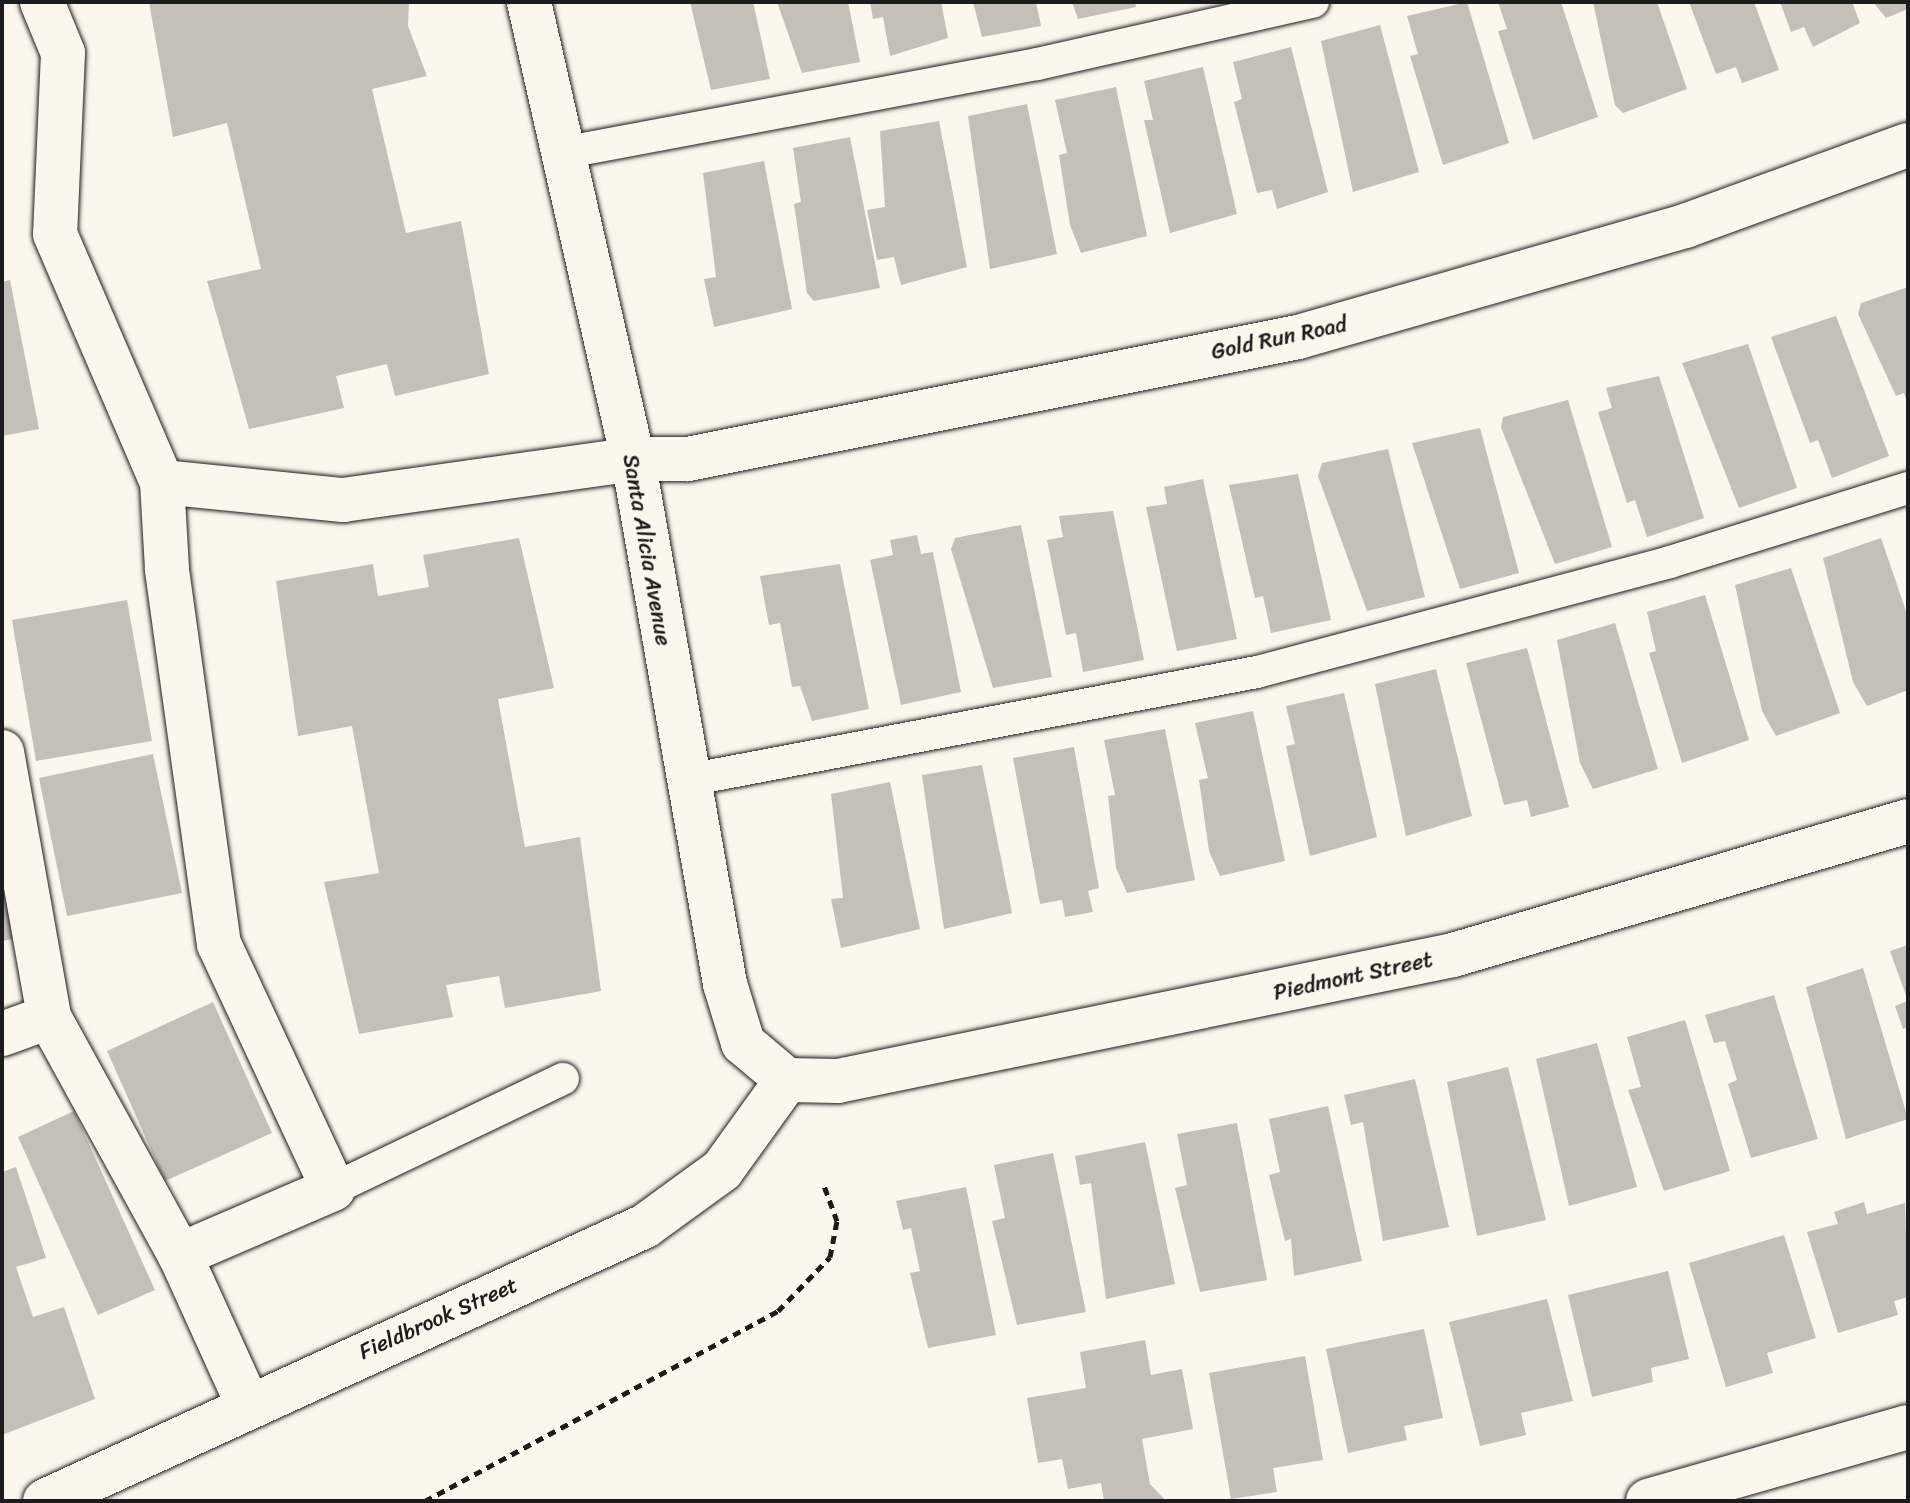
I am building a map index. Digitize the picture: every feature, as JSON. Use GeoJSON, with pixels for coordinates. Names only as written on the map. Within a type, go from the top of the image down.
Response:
{"type":"FeatureCollection","features":[{"type":"Feature","properties":{"kind":"street"},"geometry":{"type":"LineString","coordinates":[[42,2],[63,53],[55,234],[162,482],[167,570],[219,944],[333,1189],[180,1255]]}},
{"type":"Feature","properties":{"kind":"street","name":"Santa Alicia Avenue"},"geometry":{"type":"LineString","coordinates":[[529,2],[567,152],[633,459],[688,780],[743,1043],[787,1080]]}},
{"type":"Feature","properties":{"kind":"street","name":"Gold Run Road"},"geometry":{"type":"LineString","coordinates":[[162,482],[343,500],[633,459],[688,459],[1298,337],[1685,226],[1908,145]]}},
{"type":"Feature","properties":{"kind":"street"},"geometry":{"type":"LineString","coordinates":[[2,752],[49,1017],[180,1255],[249,1407]]}},
{"type":"Feature","properties":{"kind":"street","name":"Piedmont Street"},"geometry":{"type":"LineString","coordinates":[[787,1080],[838,1081],[1453,955],[1908,821]]}},
{"type":"Feature","properties":{"kind":"street"},"geometry":{"type":"LineString","coordinates":[[2,1034],[49,1017]]}},
{"type":"Feature","properties":{"kind":"street","name":"Fieldbrook Street"},"geometry":{"type":"LineString","coordinates":[[45,1501],[645,1226],[722,1170],[787,1080]]}},
{"type":"Feature","properties":{"kind":"street"},"geometry":{"type":"LineString","coordinates":[[1648,1501],[1908,1427]]}},
{"type":"Feature","properties":{"kind":"lane"},"geometry":{"type":"LineString","coordinates":[[567,152],[1052,61],[1313,2]]}},
{"type":"Feature","properties":{"kind":"lane"},"geometry":{"type":"LineString","coordinates":[[688,780],[1257,672],[1670,562],[1908,488]]}},
{"type":"Feature","properties":{"kind":"lane"},"geometry":{"type":"LineString","coordinates":[[333,1189],[563,1079]]}},
{"type":"Feature","properties":{"kind":"path"},"geometry":{"type":"LineString","coordinates":[[425,1501],[778,1311],[830,1257],[837,1221],[824,1185]]}},
{"type":"Feature","properties":{"kind":"building"},"geometry":{"type":"Polygon","coordinates":[[[149,2],[409,2],[408,26],[427,76],[372,89],[406,233],[461,221],[489,374],[395,396],[387,364],[336,376],[344,408],[249,429],[207,281],[261,269],[227,123],[173,137],[149,2]]]}},
{"type":"Feature","properties":{"kind":"building"},"geometry":{"type":"Polygon","coordinates":[[[690,2],[753,2],[770,79],[711,90],[690,2]]]}},
{"type":"Feature","properties":{"kind":"building"},"geometry":{"type":"Polygon","coordinates":[[[777,2],[848,2],[860,62],[802,73],[777,2]]]}},
{"type":"Feature","properties":{"kind":"building"},"geometry":{"type":"Polygon","coordinates":[[[870,2],[941,2],[948,38],[890,56],[883,17],[873,19],[870,2]]]}},
{"type":"Feature","properties":{"kind":"building"},"geometry":{"type":"Polygon","coordinates":[[[973,2],[1036,2],[1041,26],[982,37],[973,2]]]}},
{"type":"Feature","properties":{"kind":"building"},"geometry":{"type":"Polygon","coordinates":[[[1072,2],[1135,2],[1136,7],[1078,19],[1072,2]]]}},
{"type":"Feature","properties":{"kind":"building"},"geometry":{"type":"Polygon","coordinates":[[[1467,2],[1509,143],[1443,165],[1410,56],[1418,54],[1407,16],[1467,2]]]}},
{"type":"Feature","properties":{"kind":"building"},"geometry":{"type":"Polygon","coordinates":[[[1498,2],[1561,2],[1598,117],[1533,140],[1498,31],[1507,29],[1498,2]]]}},
{"type":"Feature","properties":{"kind":"building"},"geometry":{"type":"Polygon","coordinates":[[[1593,2],[1657,2],[1687,89],[1623,113],[1615,105],[1593,2]]]}},
{"type":"Feature","properties":{"kind":"building"},"geometry":{"type":"Polygon","coordinates":[[[1689,2],[1754,2],[1779,70],[1742,83],[1736,67],[1716,74],[1689,2]]]}},
{"type":"Feature","properties":{"kind":"building"},"geometry":{"type":"Polygon","coordinates":[[[1780,2],[1852,2],[1860,23],[1813,47],[1804,27],[1791,32],[1780,2]]]}},
{"type":"Feature","properties":{"kind":"building"},"geometry":{"type":"Polygon","coordinates":[[[1873,2],[1908,2],[1908,9],[1886,18],[1873,2]]]}},
{"type":"Feature","properties":{"kind":"building"},"geometry":{"type":"Polygon","coordinates":[[[1380,25],[1419,172],[1353,192],[1321,41],[1380,25]]]}},
{"type":"Feature","properties":{"kind":"building"},"geometry":{"type":"Polygon","coordinates":[[[1291,47],[1328,192],[1277,209],[1272,190],[1257,193],[1234,102],[1242,99],[1233,62],[1291,47]]]}},
{"type":"Feature","properties":{"kind":"building"},"geometry":{"type":"Polygon","coordinates":[[[1203,67],[1237,214],[1170,233],[1144,120],[1153,120],[1144,81],[1203,67]]]}},
{"type":"Feature","properties":{"kind":"building"},"geometry":{"type":"Polygon","coordinates":[[[1116,87],[1147,236],[1081,253],[1070,225],[1059,155],[1067,153],[1055,100],[1116,87]]]}},
{"type":"Feature","properties":{"kind":"building"},"geometry":{"type":"Polygon","coordinates":[[[1027,104],[1057,254],[990,269],[968,116],[1027,104]]]}},
{"type":"Feature","properties":{"kind":"building"},"geometry":{"type":"Polygon","coordinates":[[[939,121],[967,267],[901,285],[894,257],[877,260],[867,210],[885,207],[880,131],[939,121]]]}},
{"type":"Feature","properties":{"kind":"building"},"geometry":{"type":"Polygon","coordinates":[[[850,137],[880,288],[814,301],[807,293],[794,204],[801,202],[793,148],[850,137]]]}},
{"type":"Feature","properties":{"kind":"building"},"geometry":{"type":"Polygon","coordinates":[[[764,161],[792,309],[714,327],[704,279],[716,277],[703,173],[764,161]]]}},
{"type":"Feature","properties":{"kind":"building"},"geometry":{"type":"Polygon","coordinates":[[[10,280],[39,429],[2,436],[2,282],[10,280]]]}},
{"type":"Feature","properties":{"kind":"building"},"geometry":{"type":"Polygon","coordinates":[[[1908,287],[1908,404],[1904,393],[1896,396],[1858,314],[1861,303],[1908,287]]]}},
{"type":"Feature","properties":{"kind":"building"},"geometry":{"type":"Polygon","coordinates":[[[1836,316],[1889,456],[1832,478],[1818,440],[1810,443],[1771,337],[1836,316]]]}},
{"type":"Feature","properties":{"kind":"building"},"geometry":{"type":"Polygon","coordinates":[[[1748,344],[1797,488],[1739,508],[1682,363],[1748,344]]]}},
{"type":"Feature","properties":{"kind":"building"},"geometry":{"type":"Polygon","coordinates":[[[1659,376],[1704,518],[1647,537],[1635,500],[1627,503],[1598,412],[1612,408],[1606,388],[1659,376]]]}},
{"type":"Feature","properties":{"kind":"building"},"geometry":{"type":"Polygon","coordinates":[[[1568,400],[1612,547],[1555,564],[1501,427],[1503,417],[1568,400]]]}},
{"type":"Feature","properties":{"kind":"building"},"geometry":{"type":"Polygon","coordinates":[[[1480,428],[1519,573],[1460,589],[1412,443],[1480,428]]]}},
{"type":"Feature","properties":{"kind":"building"},"geometry":{"type":"Polygon","coordinates":[[[1388,449],[1425,597],[1367,611],[1318,476],[1322,463],[1388,449]]]}},
{"type":"Feature","properties":{"kind":"building"},"geometry":{"type":"Polygon","coordinates":[[[1298,474],[1331,620],[1271,633],[1263,596],[1255,598],[1229,485],[1298,474]]]}},
{"type":"Feature","properties":{"kind":"building"},"geometry":{"type":"Polygon","coordinates":[[[1203,479],[1237,639],[1177,651],[1146,507],[1167,504],[1164,487],[1203,479]]]}},
{"type":"Feature","properties":{"kind":"building"},"geometry":{"type":"Polygon","coordinates":[[[1113,511],[1144,660],[1083,672],[1076,633],[1066,635],[1047,540],[1063,537],[1059,516],[1113,511]]]}},
{"type":"Feature","properties":{"kind":"building"},"geometry":{"type":"Polygon","coordinates":[[[1021,525],[1052,677],[993,688],[951,549],[955,538],[1021,525]]]}},
{"type":"Feature","properties":{"kind":"building"},"geometry":{"type":"Polygon","coordinates":[[[917,535],[921,554],[933,552],[961,692],[901,705],[870,560],[893,555],[890,540],[917,535]]]}},
{"type":"Feature","properties":{"kind":"building"},"geometry":{"type":"Polygon","coordinates":[[[519,538],[554,688],[498,699],[525,847],[580,837],[601,991],[505,1008],[499,976],[446,985],[453,1017],[359,1034],[324,882],[379,873],[352,726],[298,736],[276,581],[373,564],[378,596],[429,587],[423,555],[519,538]]]}},
{"type":"Feature","properties":{"kind":"building"},"geometry":{"type":"Polygon","coordinates":[[[1881,538],[1908,617],[1908,690],[1867,706],[1853,682],[1823,558],[1881,538]]]}},
{"type":"Feature","properties":{"kind":"building"},"geometry":{"type":"Polygon","coordinates":[[[840,564],[869,709],[812,721],[800,686],[792,687],[780,623],[769,625],[760,576],[840,564]]]}},
{"type":"Feature","properties":{"kind":"building"},"geometry":{"type":"Polygon","coordinates":[[[1791,568],[1840,713],[1776,736],[1762,711],[1735,585],[1791,568]]]}},
{"type":"Feature","properties":{"kind":"building"},"geometry":{"type":"Polygon","coordinates":[[[1705,595],[1749,740],[1682,763],[1649,653],[1656,651],[1647,612],[1705,595]]]}},
{"type":"Feature","properties":{"kind":"building"},"geometry":{"type":"Polygon","coordinates":[[[127,600],[152,741],[36,761],[12,620],[127,600]]]}},
{"type":"Feature","properties":{"kind":"building"},"geometry":{"type":"Polygon","coordinates":[[[1615,623],[1658,769],[1593,789],[1580,763],[1557,640],[1615,623]]]}},
{"type":"Feature","properties":{"kind":"building"},"geometry":{"type":"Polygon","coordinates":[[[1527,648],[1569,807],[1531,817],[1527,800],[1504,805],[1466,663],[1527,648]]]}},
{"type":"Feature","properties":{"kind":"building"},"geometry":{"type":"Polygon","coordinates":[[[1436,669],[1472,816],[1406,836],[1375,684],[1436,669]]]}},
{"type":"Feature","properties":{"kind":"building"},"geometry":{"type":"Polygon","coordinates":[[[1344,693],[1377,837],[1310,856],[1286,746],[1295,744],[1286,706],[1344,693]]]}},
{"type":"Feature","properties":{"kind":"building"},"geometry":{"type":"Polygon","coordinates":[[[1253,711],[1285,861],[1220,876],[1209,851],[1199,780],[1208,778],[1195,723],[1253,711]]]}},
{"type":"Feature","properties":{"kind":"building"},"geometry":{"type":"Polygon","coordinates":[[[1165,729],[1195,880],[1127,893],[1116,868],[1108,796],[1115,795],[1104,740],[1165,729]]]}},
{"type":"Feature","properties":{"kind":"building"},"geometry":{"type":"Polygon","coordinates":[[[1074,747],[1099,888],[1088,891],[1093,912],[1065,917],[1062,900],[1040,904],[1013,758],[1074,747]]]}},
{"type":"Feature","properties":{"kind":"building"},"geometry":{"type":"Polygon","coordinates":[[[153,754],[182,893],[67,916],[39,778],[153,754]]]}},
{"type":"Feature","properties":{"kind":"building"},"geometry":{"type":"Polygon","coordinates":[[[982,765],[1012,913],[944,929],[922,775],[982,765]]]}},
{"type":"Feature","properties":{"kind":"building"},"geometry":{"type":"Polygon","coordinates":[[[890,782],[920,929],[841,948],[831,899],[843,898],[831,794],[890,782]]]}},
{"type":"Feature","properties":{"kind":"building"},"geometry":{"type":"Polygon","coordinates":[[[2,886],[13,939],[2,941],[2,886]]]}},
{"type":"Feature","properties":{"kind":"building"},"geometry":{"type":"Polygon","coordinates":[[[1908,945],[1908,1001],[1890,951],[1908,945]]]}},
{"type":"Feature","properties":{"kind":"building"},"geometry":{"type":"Polygon","coordinates":[[[1863,968],[1908,1119],[1846,1139],[1806,987],[1863,968]]]}},
{"type":"Feature","properties":{"kind":"building"},"geometry":{"type":"Polygon","coordinates":[[[1774,995],[1818,1139],[1751,1158],[1728,1084],[1737,1080],[1725,1041],[1714,1043],[1705,1015],[1774,995]]]}},
{"type":"Feature","properties":{"kind":"building"},"geometry":{"type":"Polygon","coordinates":[[[1908,1001],[1908,1027],[1903,1029],[1895,1006],[1908,1001]]]}},
{"type":"Feature","properties":{"kind":"building"},"geometry":{"type":"Polygon","coordinates":[[[213,1002],[272,1133],[165,1181],[107,1051],[213,1002]]]}},
{"type":"Feature","properties":{"kind":"building"},"geometry":{"type":"Polygon","coordinates":[[[1685,1020],[1730,1171],[1664,1191],[1628,1090],[1641,1087],[1627,1037],[1685,1020]]]}},
{"type":"Feature","properties":{"kind":"building"},"geometry":{"type":"Polygon","coordinates":[[[1597,1043],[1637,1187],[1569,1206],[1536,1059],[1597,1043]]]}},
{"type":"Feature","properties":{"kind":"building"},"geometry":{"type":"Polygon","coordinates":[[[1508,1067],[1546,1220],[1477,1236],[1447,1082],[1508,1067]]]}},
{"type":"Feature","properties":{"kind":"building"},"geometry":{"type":"Polygon","coordinates":[[[1415,1079],[1449,1227],[1383,1241],[1363,1122],[1351,1125],[1344,1095],[1415,1079]]]}},
{"type":"Feature","properties":{"kind":"building"},"geometry":{"type":"Polygon","coordinates":[[[1328,1106],[1362,1261],[1294,1276],[1291,1239],[1285,1241],[1269,1175],[1280,1172],[1269,1119],[1328,1106]]]}},
{"type":"Feature","properties":{"kind":"building"},"geometry":{"type":"Polygon","coordinates":[[[74,1111],[155,1290],[98,1315],[18,1137],[74,1111]]]}},
{"type":"Feature","properties":{"kind":"building"},"geometry":{"type":"Polygon","coordinates":[[[1237,1123],[1267,1280],[1200,1292],[1175,1188],[1187,1185],[1177,1134],[1237,1123]]]}},
{"type":"Feature","properties":{"kind":"building"},"geometry":{"type":"Polygon","coordinates":[[[1145,1142],[1175,1284],[1106,1299],[1091,1183],[1080,1185],[1075,1156],[1145,1142]]]}},
{"type":"Feature","properties":{"kind":"building"},"geometry":{"type":"Polygon","coordinates":[[[1053,1153],[1086,1312],[1017,1325],[992,1221],[1005,1218],[994,1165],[1053,1153]]]}},
{"type":"Feature","properties":{"kind":"building"},"geometry":{"type":"Polygon","coordinates":[[[16,1167],[46,1258],[16,1267],[33,1317],[64,1307],[95,1399],[2,1435],[2,1172],[16,1167]]]}},
{"type":"Feature","properties":{"kind":"building"},"geometry":{"type":"Polygon","coordinates":[[[966,1187],[996,1335],[928,1348],[910,1273],[920,1271],[911,1228],[903,1230],[896,1201],[966,1187]]]}},
{"type":"Feature","properties":{"kind":"building"},"geometry":{"type":"Polygon","coordinates":[[[1864,1202],[1867,1214],[1905,1203],[1908,1297],[1894,1301],[1898,1315],[1838,1333],[1807,1232],[1838,1224],[1834,1212],[1864,1202]]]}},
{"type":"Feature","properties":{"kind":"building"},"geometry":{"type":"Polygon","coordinates":[[[1784,1235],[1816,1338],[1767,1353],[1773,1373],[1726,1387],[1689,1263],[1784,1235]]]}},
{"type":"Feature","properties":{"kind":"building"},"geometry":{"type":"Polygon","coordinates":[[[1668,1271],[1689,1359],[1651,1368],[1653,1382],[1592,1397],[1568,1295],[1668,1271]]]}},
{"type":"Feature","properties":{"kind":"building"},"geometry":{"type":"Polygon","coordinates":[[[1547,1299],[1573,1401],[1521,1413],[1526,1435],[1480,1446],[1449,1322],[1547,1299]]]}},
{"type":"Feature","properties":{"kind":"building"},"geometry":{"type":"Polygon","coordinates":[[[1424,1329],[1443,1418],[1404,1426],[1407,1440],[1348,1453],[1326,1349],[1424,1329]]]}},
{"type":"Feature","properties":{"kind":"building"},"geometry":{"type":"Polygon","coordinates":[[[1145,1340],[1151,1375],[1182,1369],[1193,1429],[1142,1439],[1150,1484],[1166,1501],[1104,1501],[1101,1483],[1068,1489],[1062,1459],[1038,1463],[1027,1398],[1086,1388],[1080,1352],[1145,1340]]]}},
{"type":"Feature","properties":{"kind":"building"},"geometry":{"type":"Polygon","coordinates":[[[1305,1356],[1323,1460],[1273,1468],[1277,1492],[1231,1499],[1209,1373],[1305,1356]]]}}]}
